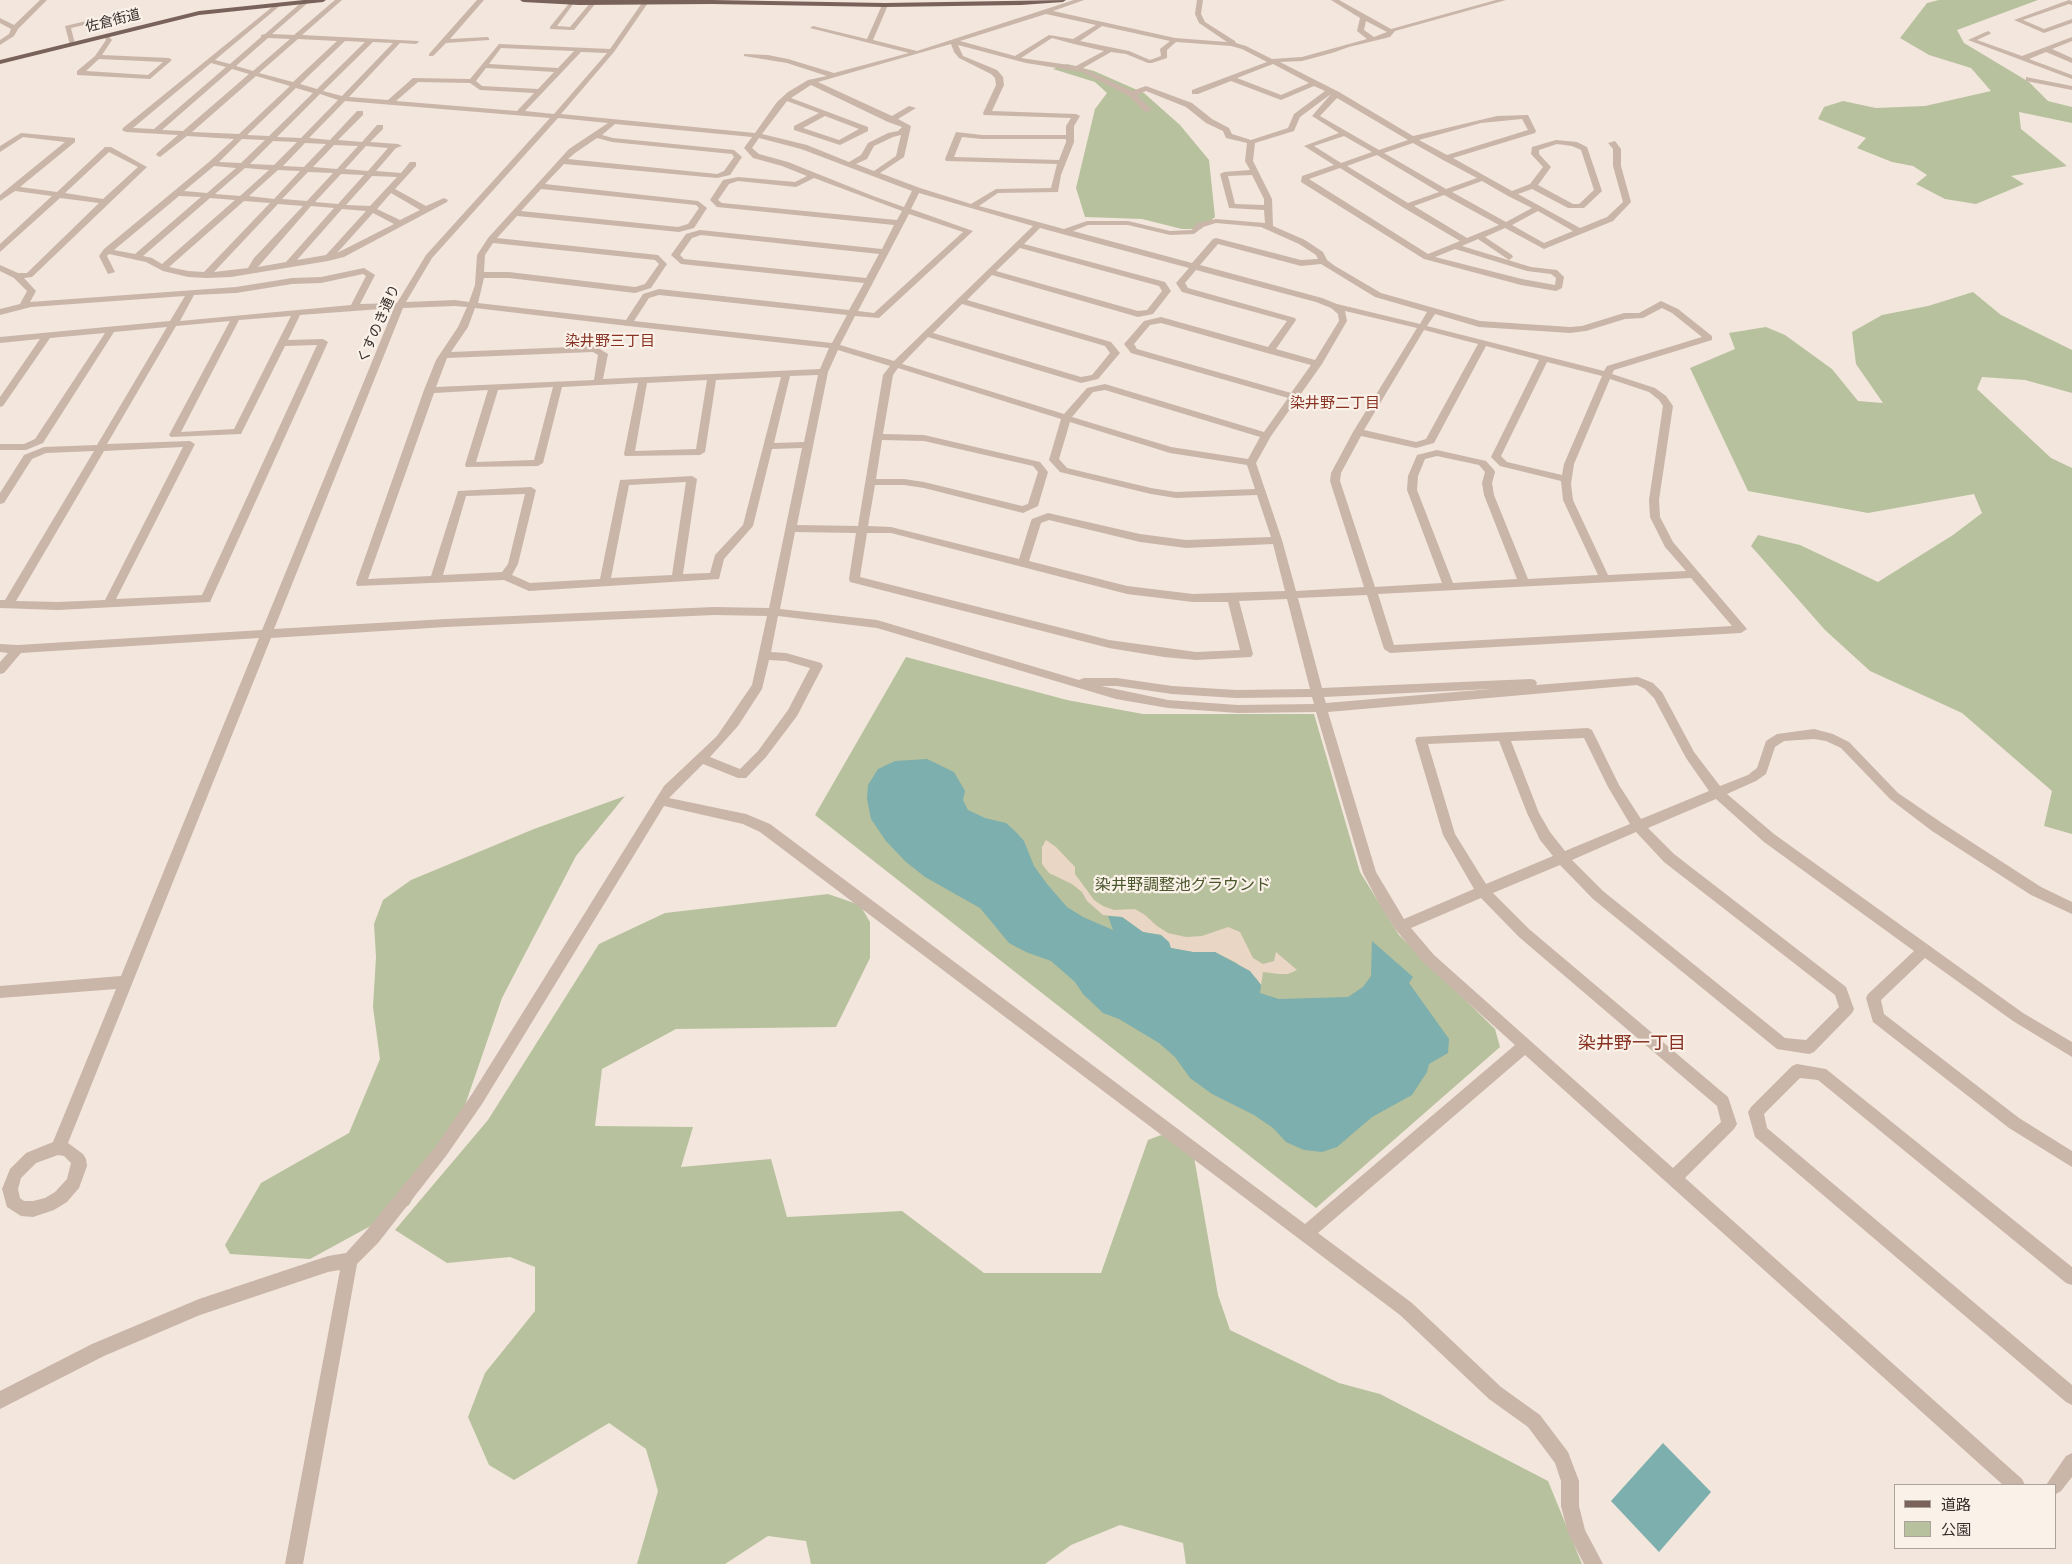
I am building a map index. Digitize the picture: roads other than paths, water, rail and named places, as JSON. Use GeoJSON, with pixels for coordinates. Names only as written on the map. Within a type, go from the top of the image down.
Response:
{"type":"FeatureCollection","features":[{"type":"Feature","properties":{"kind":"main road","name":"佐倉街道"},"geometry":{"type":"LineString","coordinates":[[0,62],[199,13],[322,0]]}},
{"type":"Feature","properties":{"kind":"main road"},"geometry":{"type":"LineString","coordinates":[[523,0],[571,3],[580,1],[593,3],[646,1],[845,2],[885,5],[936,2],[1063,0]]}},
{"type":"Feature","properties":{"kind":"street"},"geometry":{"type":"LineString","coordinates":[[0,44],[12,35],[15,28],[44,0]]}},
{"type":"Feature","properties":{"kind":"street"},"geometry":{"type":"LineString","coordinates":[[160,155],[339,0]]}},
{"type":"Feature","properties":{"kind":"street"},"geometry":{"type":"LineString","coordinates":[[431,55],[481,0]]}},
{"type":"Feature","properties":{"kind":"street"},"geometry":{"type":"LineString","coordinates":[[628,323],[646,296],[659,292],[876,316],[969,231],[756,156],[748,148],[756,135],[786,98],[811,82],[954,42],[1081,0]]}},
{"type":"Feature","properties":{"kind":"street"},"geometry":{"type":"LineString","coordinates":[[1200,0],[1198,14],[1202,23],[1219,35],[1333,92],[1413,140],[1579,231]]}},
{"type":"Feature","properties":{"kind":"street"},"geometry":{"type":"LineString","coordinates":[[1334,0],[1392,32]]}},
{"type":"Feature","properties":{"kind":"street"},"geometry":{"type":"LineString","coordinates":[[1195,92],[1232,79],[1272,61],[1302,59],[1388,36],[1392,32],[1503,0]]}},
{"type":"Feature","properties":{"kind":"street"},"geometry":{"type":"LineString","coordinates":[[155,132],[307,1]]}},
{"type":"Feature","properties":{"kind":"street","name":"くすのき通り"},"geometry":{"type":"LineString","coordinates":[[58,1148],[400,305],[429,257],[612,51],[646,1]]}},
{"type":"Feature","properties":{"kind":"street"},"geometry":{"type":"LineString","coordinates":[[2072,3],[2069,2],[2017,20],[2044,31],[2072,21]]}},
{"type":"Feature","properties":{"kind":"street"},"geometry":{"type":"LineString","coordinates":[[571,3],[552,28],[572,29],[593,3]]}},
{"type":"Feature","properties":{"kind":"street"},"geometry":{"type":"LineString","coordinates":[[279,4],[126,130],[396,146],[288,265]]}},
{"type":"Feature","properties":{"kind":"street"},"geometry":{"type":"LineString","coordinates":[[869,41],[885,5]]}},
{"type":"Feature","properties":{"kind":"street"},"geometry":{"type":"LineString","coordinates":[[1047,12],[1175,40],[1231,44],[1244,47]]}},
{"type":"Feature","properties":{"kind":"street"},"geometry":{"type":"LineString","coordinates":[[1364,17],[1360,32],[1372,39]]}},
{"type":"Feature","properties":{"kind":"street"},"geometry":{"type":"LineString","coordinates":[[0,20],[15,28]]}},
{"type":"Feature","properties":{"kind":"street"},"geometry":{"type":"LineString","coordinates":[[72,44],[67,27],[95,21]]}},
{"type":"Feature","properties":{"kind":"street"},"geometry":{"type":"LineString","coordinates":[[1074,42],[1101,24]]}},
{"type":"Feature","properties":{"kind":"street"},"geometry":{"type":"LineString","coordinates":[[813,28],[917,53]]}},
{"type":"Feature","properties":{"kind":"street"},"geometry":{"type":"LineString","coordinates":[[1988,33],[1972,40],[2072,76]]}},
{"type":"Feature","properties":{"kind":"street"},"geometry":{"type":"LineString","coordinates":[[241,35],[416,42]]}},
{"type":"Feature","properties":{"kind":"street"},"geometry":{"type":"LineString","coordinates":[[97,57],[169,60],[150,77],[80,74],[97,57],[109,40],[108,36]]}},
{"type":"Feature","properties":{"kind":"street"},"geometry":{"type":"LineString","coordinates":[[1016,58],[1051,36],[1110,50],[1127,52],[1150,62],[1165,57],[1163,49],[1175,40]]}},
{"type":"Feature","properties":{"kind":"street"},"geometry":{"type":"LineString","coordinates":[[444,41],[487,39]]}},
{"type":"Feature","properties":{"kind":"street"},"geometry":{"type":"LineString","coordinates":[[111,272],[103,256],[107,251],[212,164],[342,40]]}},
{"type":"Feature","properties":{"kind":"street"},"geometry":{"type":"LineString","coordinates":[[137,257],[244,165],[371,40]]}},
{"type":"Feature","properties":{"kind":"street"},"geometry":{"type":"LineString","coordinates":[[2022,59],[2071,40]]}},
{"type":"Feature","properties":{"kind":"street"},"geometry":{"type":"LineString","coordinates":[[162,268],[276,168],[398,42]]}},
{"type":"Feature","properties":{"kind":"street"},"geometry":{"type":"LineString","coordinates":[[954,42],[1016,58],[1076,68],[1095,75],[1110,85],[1132,94],[1148,110]]}},
{"type":"Feature","properties":{"kind":"street"},"geometry":{"type":"LineString","coordinates":[[954,42],[957,52],[961,57],[994,72],[999,77],[1000,85],[987,113],[1076,116],[1070,126],[1070,137],[1057,175],[1055,190],[996,190],[972,208]]}},
{"type":"Feature","properties":{"kind":"street"},"geometry":{"type":"LineString","coordinates":[[472,81],[499,46],[612,51]]}},
{"type":"Feature","properties":{"kind":"street"},"geometry":{"type":"LineString","coordinates":[[2045,49],[2072,60]]}},
{"type":"Feature","properties":{"kind":"street"},"geometry":{"type":"LineString","coordinates":[[519,113],[580,50]]}},
{"type":"Feature","properties":{"kind":"street"},"geometry":{"type":"LineString","coordinates":[[1076,68],[1110,50]]}},
{"type":"Feature","properties":{"kind":"street"},"geometry":{"type":"LineString","coordinates":[[746,55],[788,61],[832,75]]}},
{"type":"Feature","properties":{"kind":"street"},"geometry":{"type":"LineString","coordinates":[[211,61],[344,99],[556,116],[756,135],[804,147],[917,190],[972,208],[1319,300],[1334,306],[1422,326],[1607,375],[1652,390],[1663,398],[1668,406],[1654,500],[1654,516],[1669,544],[1692,574],[1741,629],[1390,649],[1335,481],[1340,461],[1422,326],[1433,310]]}},
{"type":"Feature","properties":{"kind":"street"},"geometry":{"type":"LineString","coordinates":[[484,66],[560,70]]}},
{"type":"Feature","properties":{"kind":"street"},"geometry":{"type":"LineString","coordinates":[[1232,79],[1280,98],[1314,83]]}},
{"type":"Feature","properties":{"kind":"street"},"geometry":{"type":"LineString","coordinates":[[2029,79],[2072,88]]}},
{"type":"Feature","properties":{"kind":"street"},"geometry":{"type":"LineString","coordinates":[[390,102],[416,80],[472,81],[480,88],[540,91]]}},
{"type":"Feature","properties":{"kind":"street"},"geometry":{"type":"LineString","coordinates":[[811,82],[907,126]]}},
{"type":"Feature","properties":{"kind":"street"},"geometry":{"type":"LineString","coordinates":[[1132,94],[1146,88],[1189,105],[1209,121],[1226,130],[1229,136],[1251,142],[1290,129],[1297,116],[1333,92]]}},
{"type":"Feature","properties":{"kind":"street"},"geometry":{"type":"LineString","coordinates":[[1333,92],[1316,116],[1445,192],[1544,246],[1610,219],[1627,202],[1617,166],[1617,149],[1612,142]]}},
{"type":"Feature","properties":{"kind":"street"},"geometry":{"type":"LineString","coordinates":[[786,98],[825,113],[865,129],[840,143],[797,128],[825,113]]}},
{"type":"Feature","properties":{"kind":"street"},"geometry":{"type":"LineString","coordinates":[[891,120],[912,108]]}},
{"type":"Feature","properties":{"kind":"street"},"geometry":{"type":"LineString","coordinates":[[206,275],[308,170],[360,113]]}},
{"type":"Feature","properties":{"kind":"street"},"geometry":{"type":"LineString","coordinates":[[1446,158],[1532,131],[1525,117],[1481,120],[1377,152],[1305,178],[1304,180],[1427,257],[1521,282],[1556,288],[1559,286],[1560,277],[1558,274],[1530,269],[1454,246]]}},
{"type":"Feature","properties":{"kind":"street"},"geometry":{"type":"LineString","coordinates":[[613,122],[598,136],[572,151],[562,161],[491,240],[481,255],[479,285],[472,305],[463,327],[444,355],[429,390],[361,583],[505,576],[529,587],[715,576],[719,558],[748,526],[786,375]]}},
{"type":"Feature","properties":{"kind":"street"},"geometry":{"type":"LineString","coordinates":[[849,165],[864,157],[871,145],[891,135],[901,133],[907,126]]}},
{"type":"Feature","properties":{"kind":"street"},"geometry":{"type":"LineString","coordinates":[[874,174],[900,157],[907,126]]}},
{"type":"Feature","properties":{"kind":"street"},"geometry":{"type":"LineString","coordinates":[[251,271],[257,260],[380,127]]}},
{"type":"Feature","properties":{"kind":"street"},"geometry":{"type":"LineString","coordinates":[[1062,162],[948,160],[959,134],[982,137],[1070,137]]}},
{"type":"Feature","properties":{"kind":"street"},"geometry":{"type":"LineString","coordinates":[[1345,134],[1308,146],[1466,241]]}},
{"type":"Feature","properties":{"kind":"street"},"geometry":{"type":"LineString","coordinates":[[0,150],[21,135],[72,140],[0,199]]}},
{"type":"Feature","properties":{"kind":"street"},"geometry":{"type":"LineString","coordinates":[[562,161],[717,176],[727,174],[738,157],[734,152],[612,140],[598,136]]}},
{"type":"Feature","properties":{"kind":"street"},"geometry":{"type":"LineString","coordinates":[[1251,142],[1248,161],[1268,199],[1269,227]]}},
{"type":"Feature","properties":{"kind":"street"},"geometry":{"type":"LineString","coordinates":[[1511,194],[1534,186],[1547,166],[1534,154],[1535,149],[1556,142],[1574,144],[1584,149],[1598,191],[1581,206],[1570,206],[1534,186]]}},
{"type":"Feature","properties":{"kind":"street"},"geometry":{"type":"LineString","coordinates":[[0,249],[108,149],[143,166],[28,275],[17,276]]}},
{"type":"Feature","properties":{"kind":"street"},"geometry":{"type":"LineString","coordinates":[[212,164],[402,175]]}},
{"type":"Feature","properties":{"kind":"street"},"geometry":{"type":"LineString","coordinates":[[328,258],[412,164]]}},
{"type":"Feature","properties":{"kind":"street"},"geometry":{"type":"LineString","coordinates":[[1254,172],[1224,174],[1232,206],[1269,208]]}},
{"type":"Feature","properties":{"kind":"street"},"geometry":{"type":"LineString","coordinates":[[813,176],[796,185],[738,179],[726,182],[714,200],[720,205],[899,223]]}},
{"type":"Feature","properties":{"kind":"street"},"geometry":{"type":"LineString","coordinates":[[1408,206],[1483,178]]}},
{"type":"Feature","properties":{"kind":"street"},"geometry":{"type":"LineString","coordinates":[[515,213],[679,230],[691,226],[703,208],[698,203],[539,186]]}},
{"type":"Feature","properties":{"kind":"street"},"geometry":{"type":"LineString","coordinates":[[13,188],[105,202]]}},
{"type":"Feature","properties":{"kind":"street"},"geometry":{"type":"LineString","coordinates":[[390,189],[426,210]]}},
{"type":"Feature","properties":{"kind":"street"},"geometry":{"type":"LineString","coordinates":[[294,1564],[350,1260],[372,1237],[441,1151],[477,1099],[662,801],[668,788],[701,758],[734,723],[758,686],[823,372],[851,314],[917,190]]}},
{"type":"Feature","properties":{"kind":"street"},"geometry":{"type":"LineString","coordinates":[[177,192],[371,209],[401,224]]}},
{"type":"Feature","properties":{"kind":"street"},"geometry":{"type":"LineString","coordinates":[[107,251],[149,260],[162,268],[188,274],[231,274],[251,271],[328,258],[351,251],[444,200]]}},
{"type":"Feature","properties":{"kind":"street"},"geometry":{"type":"LineString","coordinates":[[1427,257],[1506,225],[1521,215],[1538,208]]}},
{"type":"Feature","properties":{"kind":"street"},"geometry":{"type":"LineString","coordinates":[[1064,232],[1087,223],[1128,222],[1170,233],[1194,232],[1200,225],[1216,221],[1242,222],[1269,227],[1302,242],[1320,254],[1323,261],[1347,278],[1378,295],[1480,324],[1570,330],[1624,316],[1640,316],[1656,309],[1661,304],[1675,311],[1709,338],[1610,368],[1569,464],[1567,479],[1568,500],[1604,577]]}},
{"type":"Feature","properties":{"kind":"street"},"geometry":{"type":"LineString","coordinates":[[1038,226],[896,364],[888,375],[854,579],[1134,649],[1196,656],[1247,654],[1233,598]]}},
{"type":"Feature","properties":{"kind":"street"},"geometry":{"type":"LineString","coordinates":[[868,282],[681,260],[675,255],[688,236],[700,232],[884,252]]}},
{"type":"Feature","properties":{"kind":"street"},"geometry":{"type":"LineString","coordinates":[[1478,236],[1517,264]]}},
{"type":"Feature","properties":{"kind":"street"},"geometry":{"type":"LineString","coordinates":[[480,275],[509,275],[635,290],[648,286],[663,264],[658,258],[491,240]]}},
{"type":"Feature","properties":{"kind":"street"},"geometry":{"type":"LineString","coordinates":[[1270,351],[1292,320],[1185,290],[1180,283],[1216,241],[1301,263],[1323,261]]}},
{"type":"Feature","properties":{"kind":"street"},"geometry":{"type":"LineString","coordinates":[[990,272],[1138,314],[1150,312],[1167,292],[1162,284],[1018,245]]}},
{"type":"Feature","properties":{"kind":"street"},"geometry":{"type":"LineString","coordinates":[[0,268],[17,276],[32,291],[23,306]]}},
{"type":"Feature","properties":{"kind":"street"},"geometry":{"type":"LineString","coordinates":[[0,312],[23,306],[321,280],[364,271],[371,275],[354,307]]}},
{"type":"Feature","properties":{"kind":"street"},"geometry":{"type":"LineString","coordinates":[[4,605],[192,292]]}},
{"type":"Feature","properties":{"kind":"street"},"geometry":{"type":"LineString","coordinates":[[927,334],[1081,380],[1095,377],[1115,353],[1108,344],[961,301]]}},
{"type":"Feature","properties":{"kind":"street"},"geometry":{"type":"LineString","coordinates":[[0,340],[354,307],[455,303],[835,346],[1170,450],[1251,463]]}},
{"type":"Feature","properties":{"kind":"street"},"geometry":{"type":"LineString","coordinates":[[1334,306],[1342,313],[1343,322],[1317,364],[1266,436],[1251,463],[1277,540],[1320,701],[1370,873],[1386,903],[1401,926],[1430,959],[2015,1484]]}},
{"type":"Feature","properties":{"kind":"street"},"geometry":{"type":"LineString","coordinates":[[236,318],[174,435],[238,432],[297,312]]}},
{"type":"Feature","properties":{"kind":"street"},"geometry":{"type":"LineString","coordinates":[[1294,397],[1134,351],[1129,344],[1147,323],[1160,320],[1317,364]]}},
{"type":"Feature","properties":{"kind":"street"},"geometry":{"type":"LineString","coordinates":[[0,447],[26,447],[39,441],[111,330]]}},
{"type":"Feature","properties":{"kind":"street"},"geometry":{"type":"LineString","coordinates":[[0,404],[47,336]]}},
{"type":"Feature","properties":{"kind":"street"},"geometry":{"type":"LineString","coordinates":[[4,605],[58,606],[206,598],[324,342],[282,343]]}},
{"type":"Feature","properties":{"kind":"street"},"geometry":{"type":"LineString","coordinates":[[1358,432],[1416,445],[1430,440],[1483,343]]}},
{"type":"Feature","properties":{"kind":"street"},"geometry":{"type":"LineString","coordinates":[[444,355],[595,349],[603,354],[598,382]]}},
{"type":"Feature","properties":{"kind":"street"},"geometry":{"type":"LineString","coordinates":[[1544,359],[1496,457],[1504,464],[1567,479]]}},
{"type":"Feature","properties":{"kind":"street"},"geometry":{"type":"LineString","coordinates":[[429,390],[823,372]]}},
{"type":"Feature","properties":{"kind":"street"},"geometry":{"type":"LineString","coordinates":[[643,381],[629,454],[700,452],[712,378]]}},
{"type":"Feature","properties":{"kind":"street"},"geometry":{"type":"LineString","coordinates":[[494,387],[470,465],[538,463],[558,385]]}},
{"type":"Feature","properties":{"kind":"street"},"geometry":{"type":"LineString","coordinates":[[1262,492],[1176,494],[1151,491],[1064,470],[1054,460],[1066,418],[1090,390],[1104,387],[1266,436]]}},
{"type":"Feature","properties":{"kind":"street"},"geometry":{"type":"LineString","coordinates":[[870,482],[904,482],[924,485],[1023,510],[1033,506],[1043,472],[1036,464],[924,438],[878,437]]}},
{"type":"Feature","properties":{"kind":"street"},"geometry":{"type":"LineString","coordinates":[[0,501],[28,457],[44,450],[190,444],[108,604]]}},
{"type":"Feature","properties":{"kind":"street"},"geometry":{"type":"LineString","coordinates":[[769,446],[808,445]]}},
{"type":"Feature","properties":{"kind":"street"},"geometry":{"type":"LineString","coordinates":[[1448,585],[1412,490],[1413,476],[1421,458],[1437,454],[1482,463],[1490,472],[1487,483],[1489,495],[1524,582]]}},
{"type":"Feature","properties":{"kind":"street"},"geometry":{"type":"LineString","coordinates":[[605,582],[624,482],[692,479],[677,579]]}},
{"type":"Feature","properties":{"kind":"street"},"geometry":{"type":"LineString","coordinates":[[436,579],[462,493],[531,490],[513,564],[505,576]]}},
{"type":"Feature","properties":{"kind":"street"},"geometry":{"type":"LineString","coordinates":[[1023,563],[1036,520],[1048,516],[1140,538],[1186,544],[1277,540]]}},
{"type":"Feature","properties":{"kind":"street"},"geometry":{"type":"LineString","coordinates":[[791,528],[891,530],[1127,590],[1192,598],[1233,598],[1448,585],[1692,574]]}},
{"type":"Feature","properties":{"kind":"street"},"geometry":{"type":"LineString","coordinates":[[0,648],[18,649],[446,623],[714,611],[773,612],[877,624],[1116,695],[1168,704],[1238,709],[1320,701],[1638,681],[1649,686],[1658,695],[1690,756],[1718,793],[1769,838],[2018,1017],[2072,1050]]}},
{"type":"Feature","properties":{"kind":"street"},"geometry":{"type":"LineString","coordinates":[[0,670],[18,649]]}},
{"type":"Feature","properties":{"kind":"street"},"geometry":{"type":"LineString","coordinates":[[701,758],[742,775],[762,754],[792,713],[817,666],[786,658],[764,656]]}},
{"type":"Feature","properties":{"kind":"street"},"geometry":{"type":"LineString","coordinates":[[1503,737],[1545,836],[1562,859],[1598,895],[1782,1044],[1809,1047],[1847,1009],[1841,991],[1669,858],[1639,827],[1614,788],[1588,733],[1421,740],[1449,835],[1482,892],[1524,933],[1723,1102],[1729,1124],[1673,1179]]}},
{"type":"Feature","properties":{"kind":"street"},"geometry":{"type":"LineString","coordinates":[[1401,926],[1752,778],[1762,771],[1770,744],[1781,737],[1814,734],[1829,737],[1845,745],[1894,796],[1937,827],[2036,891],[2072,908]]}},
{"type":"Feature","properties":{"kind":"street"},"geometry":{"type":"LineString","coordinates":[[662,801],[746,819],[765,828],[1406,1309],[1495,1393],[1534,1421],[1562,1458],[1570,1481],[1570,1506],[1577,1534],[1594,1564]]}},
{"type":"Feature","properties":{"kind":"street"},"geometry":{"type":"LineString","coordinates":[[1924,950],[1873,998],[1878,1018],[2014,1123],[2072,1160]]}},
{"type":"Feature","properties":{"kind":"street"},"geometry":{"type":"LineString","coordinates":[[0,992],[125,982]]}},
{"type":"Feature","properties":{"kind":"street"},"geometry":{"type":"LineString","coordinates":[[1305,1234],[1525,1046]]}},
{"type":"Feature","properties":{"kind":"street"},"geometry":{"type":"LineString","coordinates":[[2072,1277],[1821,1074],[1797,1071],[1756,1112],[1760,1132],[2072,1396]]}},
{"type":"Feature","properties":{"kind":"street"},"geometry":{"type":"LineString","coordinates":[[58,1148],[68,1150],[78,1159],[79,1166],[74,1183],[61,1197],[48,1205],[33,1209],[21,1208],[12,1202],[10,1190],[15,1174],[32,1158],[46,1151],[58,1148]]}},
{"type":"Feature","properties":{"kind":"street"},"geometry":{"type":"LineString","coordinates":[[0,1400],[98,1350],[199,1307],[328,1264],[350,1260]]}},
{"type":"Feature","properties":{"kind":"street"},"geometry":{"type":"LineString","coordinates":[[2056,1484],[2072,1462]]}},
{"type":"Feature","properties":{"kind":"water"},"geometry":{"type":"Polygon","coordinates":[[[927,759],[954,772],[965,791],[963,800],[968,810],[985,818],[1006,823],[1015,831],[1024,841],[1034,866],[1047,884],[1067,907],[1083,917],[1113,930],[1108,916],[1122,917],[1143,932],[1161,935],[1169,942],[1171,948],[1193,952],[1215,952],[1250,971],[1261,985],[1260,993],[1279,999],[1348,997],[1363,987],[1371,976],[1372,941],[1413,977],[1409,983],[1449,1039],[1448,1053],[1429,1064],[1427,1072],[1412,1095],[1372,1117],[1337,1147],[1322,1152],[1304,1150],[1286,1142],[1273,1128],[1254,1115],[1212,1094],[1190,1078],[1175,1057],[1159,1043],[1119,1019],[1103,1013],[1083,994],[1075,982],[1051,961],[1026,952],[1009,943],[980,908],[925,877],[906,862],[886,841],[871,819],[867,799],[868,785],[878,769],[895,761],[927,759]]]}},
{"type":"Feature","properties":{"kind":"water"},"geometry":{"type":"Polygon","coordinates":[[[1663,1443],[1711,1492],[1659,1552],[1611,1501],[1663,1443]]]}},
{"type":"Feature","properties":{"kind":"district","name":"染井野三丁目"},"geometry":{"type":"Point","coordinates":[610,342]}},
{"type":"Feature","properties":{"kind":"district","name":"染井野二丁目"},"geometry":{"type":"Point","coordinates":[1335,404]}},
{"type":"Feature","properties":{"kind":"district","name":"染井野一丁目"},"geometry":{"type":"Point","coordinates":[1632,1044]}},
{"type":"Feature","properties":{"kind":"park label","name":"染井野調整池グラウンド"},"geometry":{"type":"Point","coordinates":[1183,885]}}]}
